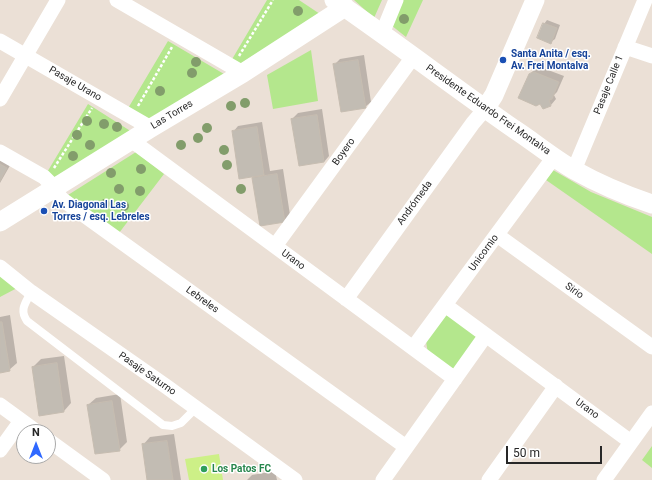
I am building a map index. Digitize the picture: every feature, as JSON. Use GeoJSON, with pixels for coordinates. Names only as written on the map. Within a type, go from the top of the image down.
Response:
{"type":"FeatureCollection","features":[{"type":"Feature","properties":{"kind":"street"},"geometry":{"type":"LineString","coordinates":[[0,100],[58,0]]}},
{"type":"Feature","properties":{"kind":"street"},"geometry":{"type":"LineString","coordinates":[[117,0],[238,70]]}},
{"type":"Feature","properties":{"kind":"street"},"geometry":{"type":"LineString","coordinates":[[382,34],[396,0]]}},
{"type":"Feature","properties":{"kind":"street"},"geometry":{"type":"LineString","coordinates":[[485,109],[494,95],[534,0]]}},
{"type":"Feature","properties":{"kind":"street","name":"Pasaje Calle 1"},"geometry":{"type":"LineString","coordinates":[[574,170],[645,0]]}},
{"type":"Feature","properties":{"kind":"street","name":"Las Torres"},"geometry":{"type":"LineString","coordinates":[[0,222],[50,184],[151,128],[339,4]]}},
{"type":"Feature","properties":{"kind":"street","name":"Presidente Eduardo Frei Montalva"},"geometry":{"type":"LineString","coordinates":[[339,4],[485,109],[574,170],[599,183],[652,204]]}},
{"type":"Feature","properties":{"kind":"street","name":"Pasaje Urano"},"geometry":{"type":"LineString","coordinates":[[0,40],[151,128]]}},
{"type":"Feature","properties":{"kind":"street"},"geometry":{"type":"LineString","coordinates":[[625,47],[652,56]]}},
{"type":"Feature","properties":{"kind":"street","name":"Boyero"},"geometry":{"type":"LineString","coordinates":[[275,246],[413,57]]}},
{"type":"Feature","properties":{"kind":"street","name":"Andrómeda"},"geometry":{"type":"LineString","coordinates":[[346,299],[468,129],[485,109]]}},
{"type":"Feature","properties":{"kind":"street","name":"Urano"},"geometry":{"type":"LineString","coordinates":[[131,140],[455,379]]}},
{"type":"Feature","properties":{"kind":"street","name":"Lebreles"},"geometry":{"type":"LineString","coordinates":[[0,152],[44,177],[63,200],[406,448]]}},
{"type":"Feature","properties":{"kind":"street","name":"Unicornio"},"geometry":{"type":"LineString","coordinates":[[413,348],[554,157]]}},
{"type":"Feature","properties":{"kind":"street","name":"Sirio"},"geometry":{"type":"LineString","coordinates":[[497,235],[652,347]]}},
{"type":"Feature","properties":{"kind":"street","name":"Pasaje Saturno"},"geometry":{"type":"LineString","coordinates":[[0,267],[31,292],[161,383],[295,480]]}},
{"type":"Feature","properties":{"kind":"street","name":"Urano"},"geometry":{"type":"LineString","coordinates":[[445,305],[631,442]]}},
{"type":"Feature","properties":{"kind":"street"},"geometry":{"type":"LineString","coordinates":[[383,480],[486,335]]}},
{"type":"Feature","properties":{"kind":"street"},"geometry":{"type":"LineString","coordinates":[[489,480],[556,386]]}},
{"type":"Feature","properties":{"kind":"street"},"geometry":{"type":"LineString","coordinates":[[0,406],[25,424]]}},
{"type":"Feature","properties":{"kind":"street"},"geometry":{"type":"LineString","coordinates":[[604,480],[652,414]]}},
{"type":"Feature","properties":{"kind":"street"},"geometry":{"type":"LineString","coordinates":[[0,450],[21,421]]}},
{"type":"Feature","properties":{"kind":"street"},"geometry":{"type":"LineString","coordinates":[[56,447],[87,475],[103,480]]}},
{"type":"Feature","properties":{"kind":"lane"},"geometry":{"type":"LineString","coordinates":[[31,292],[22,309],[24,317],[27,321],[163,425],[172,426],[181,423],[196,408]]}},
{"type":"Feature","properties":{"kind":"path"},"geometry":{"type":"LineString","coordinates":[[238,70],[273,0]]}},
{"type":"Feature","properties":{"kind":"path"},"geometry":{"type":"LineString","coordinates":[[132,117],[179,36]]}},
{"type":"Feature","properties":{"kind":"path"},"geometry":{"type":"LineString","coordinates":[[50,184],[98,98]]}},
{"type":"Feature","properties":{"kind":"green space"},"geometry":{"type":"Polygon","coordinates":[[[267,0],[299,0],[320,14],[237,66],[231,61],[267,0]]]}},
{"type":"Feature","properties":{"kind":"green space"},"geometry":{"type":"Polygon","coordinates":[[[354,0],[382,0],[374,18],[354,0]]]}},
{"type":"Feature","properties":{"kind":"green space"},"geometry":{"type":"Polygon","coordinates":[[[402,0],[423,0],[406,37],[391,25],[402,0]]]}},
{"type":"Feature","properties":{"kind":"green space"},"geometry":{"type":"Polygon","coordinates":[[[168,41],[224,74],[147,122],[127,110],[168,41]]]}},
{"type":"Feature","properties":{"kind":"green space"},"geometry":{"type":"Polygon","coordinates":[[[311,50],[318,101],[273,109],[267,75],[311,50]]]}},
{"type":"Feature","properties":{"kind":"green space"},"geometry":{"type":"Polygon","coordinates":[[[88,104],[132,132],[56,181],[46,174],[88,104]]]}},
{"type":"Feature","properties":{"kind":"green space"},"geometry":{"type":"Polygon","coordinates":[[[136,152],[164,174],[119,233],[68,195],[136,152]]]}},
{"type":"Feature","properties":{"kind":"green space"},"geometry":{"type":"Polygon","coordinates":[[[553,170],[591,192],[652,217],[652,254],[546,180],[553,170]]]}},
{"type":"Feature","properties":{"kind":"green space"},"geometry":{"type":"Polygon","coordinates":[[[0,275],[19,287],[0,297],[0,275]]]}},
{"type":"Feature","properties":{"kind":"green space"},"geometry":{"type":"Polygon","coordinates":[[[447,313],[480,337],[455,372],[428,354],[426,341],[447,313]]]}},
{"type":"Feature","properties":{"kind":"green space"},"geometry":{"type":"Polygon","coordinates":[[[652,446],[652,468],[642,460],[652,446]]]}},
{"type":"Feature","properties":{"kind":"green space","name":"Los Patos FC"},"geometry":{"type":"Polygon","coordinates":[[[219,454],[223,480],[189,480],[185,459],[219,454]]]}},
{"type":"Feature","properties":{"kind":"building"},"geometry":{"type":"Polygon","coordinates":[[[543,23],[557,28],[551,44],[537,38],[543,23]]]}},
{"type":"Feature","properties":{"kind":"building"},"geometry":{"type":"Polygon","coordinates":[[[358,60],[366,108],[341,112],[333,64],[358,60]]]}},
{"type":"Feature","properties":{"kind":"building"},"geometry":{"type":"Polygon","coordinates":[[[534,72],[559,82],[552,99],[549,100],[551,106],[543,109],[540,104],[536,106],[518,98],[529,74],[534,72]]]}},
{"type":"Feature","properties":{"kind":"building"},"geometry":{"type":"Polygon","coordinates":[[[317,115],[324,162],[299,166],[291,119],[317,115]]]}},
{"type":"Feature","properties":{"kind":"building"},"geometry":{"type":"Polygon","coordinates":[[[257,127],[264,175],[239,179],[232,131],[257,127]]]}},
{"type":"Feature","properties":{"kind":"building"},"geometry":{"type":"Polygon","coordinates":[[[0,164],[7,168],[0,181],[0,164]]]}},
{"type":"Feature","properties":{"kind":"building"},"geometry":{"type":"Polygon","coordinates":[[[277,174],[285,222],[260,226],[252,178],[277,174]]]}},
{"type":"Feature","properties":{"kind":"building"},"geometry":{"type":"Polygon","coordinates":[[[0,322],[2,322],[10,371],[0,373],[0,322]]]}},
{"type":"Feature","properties":{"kind":"building"},"geometry":{"type":"Polygon","coordinates":[[[57,363],[64,412],[39,416],[32,367],[57,363]]]}},
{"type":"Feature","properties":{"kind":"building"},"geometry":{"type":"Polygon","coordinates":[[[112,401],[120,451],[95,454],[87,405],[112,401]]]}},
{"type":"Feature","properties":{"kind":"building"},"geometry":{"type":"Polygon","coordinates":[[[167,441],[173,480],[147,480],[142,444],[167,441]]]}},
{"type":"Feature","properties":{"kind":"place","name":"Santa Anita / esq. Av. Frei Montalva"},"geometry":{"type":"Point","coordinates":[503,60]}},
{"type":"Feature","properties":{"kind":"place","name":"Av. Diagonal Las Torres / esq. Lebreles"},"geometry":{"type":"Point","coordinates":[44,211]}},
{"type":"Feature","properties":{"kind":"place","name":"Los Patos FC"},"geometry":{"type":"Point","coordinates":[204,469]}}]}
